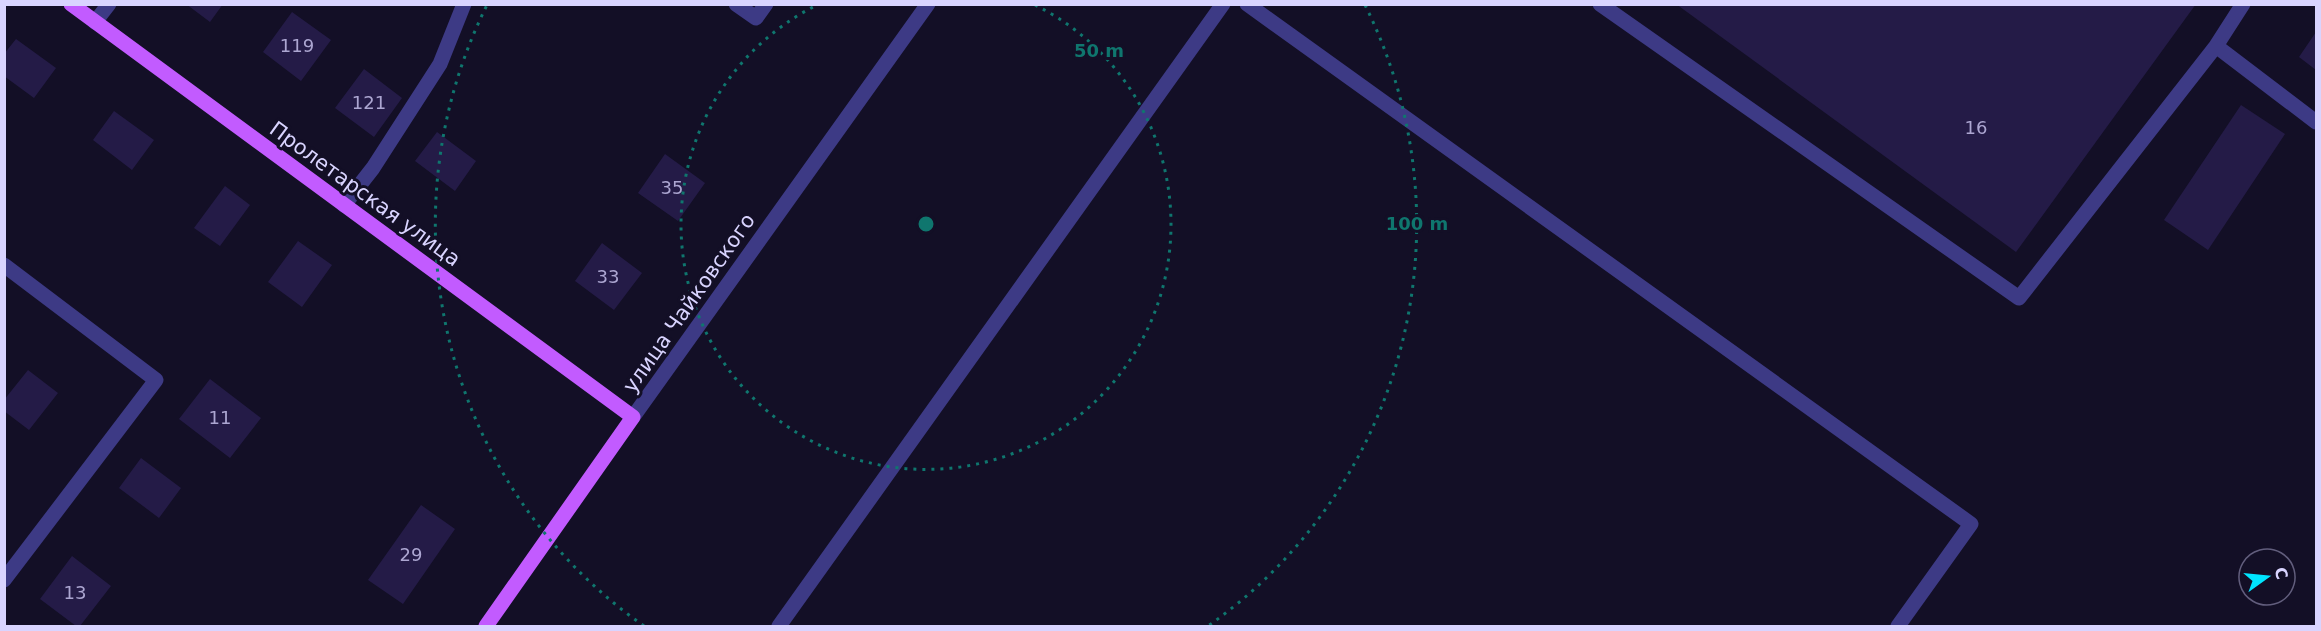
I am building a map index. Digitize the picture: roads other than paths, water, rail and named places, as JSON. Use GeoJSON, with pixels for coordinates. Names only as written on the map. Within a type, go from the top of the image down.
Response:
{"type":"FeatureCollection","features":[{"type":"Feature","properties":{"kind":"main road","name":"Пролетарская улица"},"geometry":{"type":"LineString","coordinates":[[72,4],[633,417]]}},
{"type":"Feature","properties":{"kind":"main road","name":"улица Чайковского"},"geometry":{"type":"LineString","coordinates":[[486,627],[633,417]]}},
{"type":"Feature","properties":{"kind":"street"},"geometry":{"type":"LineString","coordinates":[[96,22],[109,4]]}},
{"type":"Feature","properties":{"kind":"street"},"geometry":{"type":"LineString","coordinates":[[344,205],[374,168],[440,64],[464,4]]}},
{"type":"Feature","properties":{"kind":"street"},"geometry":{"type":"LineString","coordinates":[[736,4],[756,18],[766,4]]}},
{"type":"Feature","properties":{"kind":"street","name":"улица Чайковского"},"geometry":{"type":"LineString","coordinates":[[633,417],[928,4]]}},
{"type":"Feature","properties":{"kind":"street"},"geometry":{"type":"LineString","coordinates":[[779,627],[1223,4]]}},
{"type":"Feature","properties":{"kind":"street"},"geometry":{"type":"LineString","coordinates":[[1247,4],[1971,524],[1898,627]]}},
{"type":"Feature","properties":{"kind":"street"},"geometry":{"type":"LineString","coordinates":[[1600,4],[2019,298],[2216,46],[2243,4]]}},
{"type":"Feature","properties":{"kind":"street"},"geometry":{"type":"LineString","coordinates":[[2216,46],[2316,122]]}},
{"type":"Feature","properties":{"kind":"street"},"geometry":{"type":"LineString","coordinates":[[4,265],[156,380],[4,580]]}}]}
